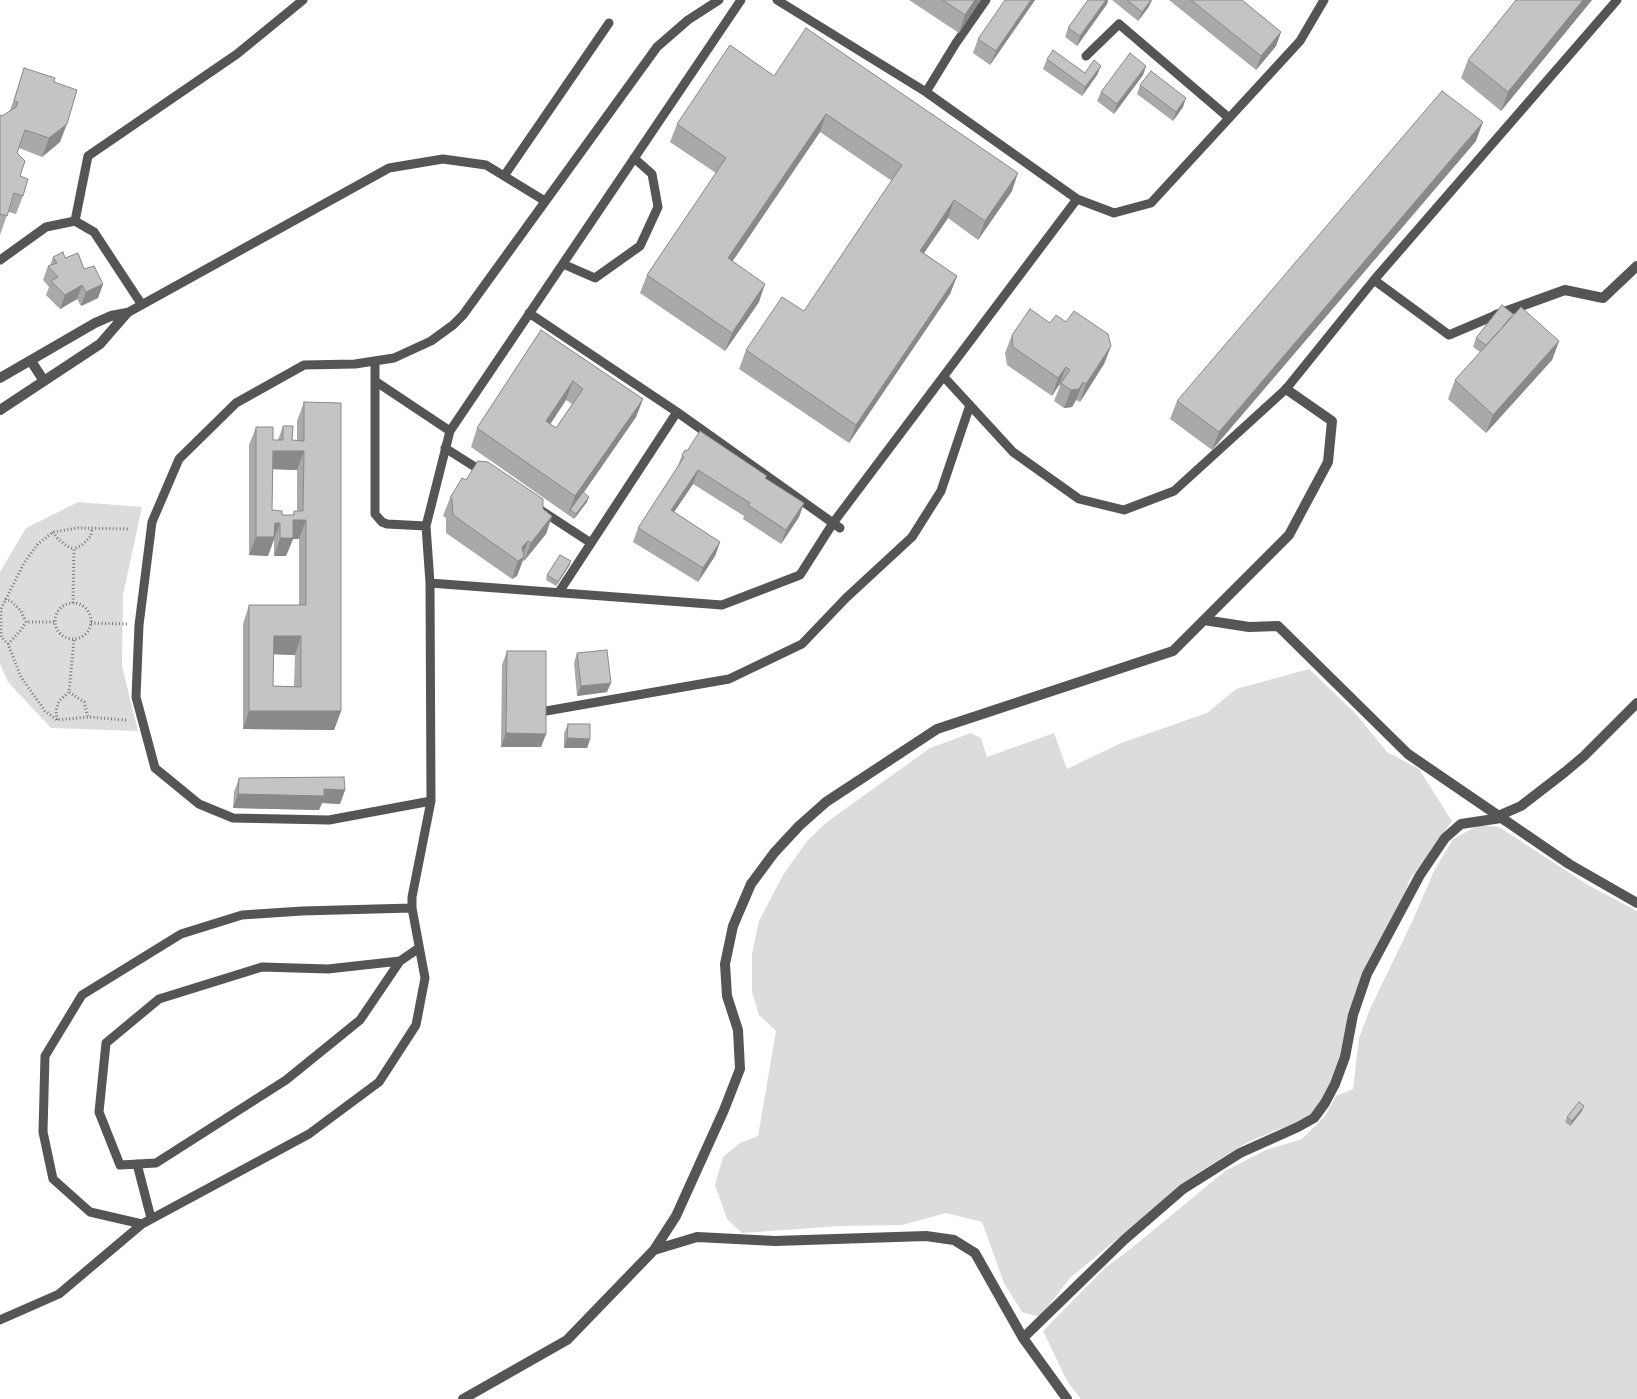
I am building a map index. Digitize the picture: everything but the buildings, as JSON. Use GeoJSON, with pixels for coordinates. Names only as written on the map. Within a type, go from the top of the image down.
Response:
{"type":"FeatureCollection","features":[{"type":"Feature","properties":{"kind":"street"},"geometry":{"type":"LineString","coordinates":[[1496,316],[1565,290],[1603,298],[1637,266]]}},
{"type":"Feature","properties":{"kind":"street"},"geometry":{"type":"LineString","coordinates":[[0,378],[95,323],[111,316],[127,313]]}},
{"type":"Feature","properties":{"kind":"street"},"geometry":{"type":"LineString","coordinates":[[0,410],[100,344],[127,313]]}},
{"type":"Feature","properties":{"kind":"street"},"geometry":{"type":"LineString","coordinates":[[31,361],[44,381]]}},
{"type":"Feature","properties":{"kind":"street"},"geometry":{"type":"LineString","coordinates":[[463,1399],[567,1340],[654,1250],[676,1216],[724,1110],[740,1069],[738,1030],[728,996],[725,964],[733,926],[751,884],[774,853],[799,826],[826,802],[937,729],[1173,651],[1289,535],[1328,462],[1332,421],[1286,389]]}},
{"type":"Feature","properties":{"kind":"street"},"geometry":{"type":"LineString","coordinates":[[1204,620],[1249,627],[1278,626],[1408,754],[1569,864],[1637,903]]}},
{"type":"Feature","properties":{"kind":"street"},"geometry":{"type":"LineString","coordinates":[[1023,1338],[1124,1240],[1183,1189],[1240,1153],[1314,1118],[1335,1084],[1345,1056],[1353,1015],[1367,974],[1420,874],[1445,838],[1461,824],[1499,817],[1521,806],[1584,756],[1637,703]]}},
{"type":"Feature","properties":{"kind":"street"},"geometry":{"type":"LineString","coordinates":[[654,1250],[697,1237],[775,1242],[926,1236],[954,1240],[974,1254],[1023,1338],[1067,1399]]}},
{"type":"Feature","properties":{"kind":"lane"},"geometry":{"type":"LineString","coordinates":[[74,221],[88,156],[237,54],[303,0]]}},
{"type":"Feature","properties":{"kind":"lane"},"geometry":{"type":"LineString","coordinates":[[431,801],[330,820],[233,818],[198,804],[156,768],[136,697],[139,625],[152,522],[179,459],[236,403],[304,365],[375,362],[413,351],[437,338],[464,315],[657,46],[688,20],[719,0]]}},
{"type":"Feature","properties":{"kind":"lane"},"geometry":{"type":"LineString","coordinates":[[0,1320],[59,1294],[151,1218],[309,1134],[379,1082],[416,1024],[425,978],[412,908],[412,897],[431,801],[430,584],[426,526],[450,431],[741,0]]}},
{"type":"Feature","properties":{"kind":"lane"},"geometry":{"type":"LineString","coordinates":[[777,0],[926,92],[1077,199],[1114,213],[1151,204],[1300,41],[1324,0]]}},
{"type":"Feature","properties":{"kind":"lane"},"geometry":{"type":"LineString","coordinates":[[926,92],[956,43],[986,0]]}},
{"type":"Feature","properties":{"kind":"lane"},"geometry":{"type":"LineString","coordinates":[[944,377],[1013,452],[1079,499],[1124,510],[1174,491],[1286,389],[1374,280],[1618,0]]}},
{"type":"Feature","properties":{"kind":"lane"},"geometry":{"type":"LineString","coordinates":[[504,176],[609,23]]}},
{"type":"Feature","properties":{"kind":"lane"},"geometry":{"type":"LineString","coordinates":[[1086,56],[1119,24],[1229,118]]}},
{"type":"Feature","properties":{"kind":"lane"},"geometry":{"type":"LineString","coordinates":[[563,264],[594,278],[640,246],[658,207],[652,174],[634,158]]}},
{"type":"Feature","properties":{"kind":"lane"},"geometry":{"type":"LineString","coordinates":[[127,313],[389,168],[443,159],[486,165],[545,201]]}},
{"type":"Feature","properties":{"kind":"lane"},"geometry":{"type":"LineString","coordinates":[[430,584],[722,605],[800,575],[944,377],[1077,199]]}},
{"type":"Feature","properties":{"kind":"lane"},"geometry":{"type":"LineString","coordinates":[[0,260],[46,227],[74,221],[94,232],[142,305]]}},
{"type":"Feature","properties":{"kind":"lane"},"geometry":{"type":"LineString","coordinates":[[1374,280],[1448,335],[1496,316]]}},
{"type":"Feature","properties":{"kind":"lane"},"geometry":{"type":"LineString","coordinates":[[529,313],[677,412],[836,526]]}},
{"type":"Feature","properties":{"kind":"lane"},"geometry":{"type":"LineString","coordinates":[[375,362],[375,514],[382,522],[387,524],[426,526]]}},
{"type":"Feature","properties":{"kind":"lane"},"geometry":{"type":"LineString","coordinates":[[375,381],[450,431]]}},
{"type":"Feature","properties":{"kind":"lane"},"geometry":{"type":"LineString","coordinates":[[546,712],[729,679],[802,644],[846,598],[912,536],[941,491],[970,405]]}},
{"type":"Feature","properties":{"kind":"lane"},"geometry":{"type":"LineString","coordinates":[[559,592],[677,412]]}},
{"type":"Feature","properties":{"kind":"lane"},"geometry":{"type":"LineString","coordinates":[[445,448],[494,479]]}},
{"type":"Feature","properties":{"kind":"lane"},"geometry":{"type":"LineString","coordinates":[[535,506],[591,543]]}},
{"type":"Feature","properties":{"kind":"lane"},"geometry":{"type":"LineString","coordinates":[[142,1224],[90,1212],[53,1179],[43,1132],[45,1056],[82,995],[181,934],[242,915],[302,911],[412,908]]}},
{"type":"Feature","properties":{"kind":"lane"},"geometry":{"type":"LineString","coordinates":[[400,961],[328,969],[262,967],[159,998],[106,1043],[99,1112],[120,1165],[156,1163],[286,1080],[360,1020],[400,961],[420,948]]}},
{"type":"Feature","properties":{"kind":"lane"},"geometry":{"type":"LineString","coordinates":[[137,1164],[151,1218]]}},
{"type":"Feature","properties":{"kind":"path"},"geometry":{"type":"LineString","coordinates":[[126,720],[88,718],[57,720],[45,711],[21,677],[8,644],[1,637],[1,609],[24,564],[38,544],[54,532],[78,528],[130,529]]}},
{"type":"Feature","properties":{"kind":"path"},"geometry":{"type":"LineString","coordinates":[[54,532],[58,539],[74,549],[82,545],[91,536],[92,528]]}},
{"type":"Feature","properties":{"kind":"path"},"geometry":{"type":"LineString","coordinates":[[73,603],[74,549]]}},
{"type":"Feature","properties":{"kind":"path"},"geometry":{"type":"LineString","coordinates":[[5,599],[11,601],[21,611],[26,622]]}},
{"type":"Feature","properties":{"kind":"path"},"geometry":{"type":"LineString","coordinates":[[73,603],[84,607],[88,611],[91,623],[86,634],[74,640],[64,637],[59,633],[55,622],[58,611],[67,604],[73,603]]}},
{"type":"Feature","properties":{"kind":"path"},"geometry":{"type":"LineString","coordinates":[[26,622],[55,622]]}},
{"type":"Feature","properties":{"kind":"path"},"geometry":{"type":"LineString","coordinates":[[8,644],[26,622]]}},
{"type":"Feature","properties":{"kind":"path"},"geometry":{"type":"LineString","coordinates":[[91,623],[139,625]]}},
{"type":"Feature","properties":{"kind":"path"},"geometry":{"type":"LineString","coordinates":[[57,720],[56,711],[59,701],[69,692],[74,640]]}},
{"type":"Feature","properties":{"kind":"path"},"geometry":{"type":"LineString","coordinates":[[69,692],[84,702],[88,718]]}},
{"type":"Feature","properties":{"kind":"shaded area"},"geometry":{"type":"Polygon","coordinates":[[[78,502],[142,507],[123,595],[122,666],[138,731],[51,728],[8,682],[0,664],[0,572],[26,528],[78,502]]]}},
{"type":"Feature","properties":{"kind":"shaded area"},"geometry":{"type":"Polygon","coordinates":[[[1309,669],[1356,714],[1387,752],[1419,769],[1452,821],[1410,879],[1401,903],[1362,973],[1335,1079],[1315,1111],[1298,1123],[1244,1144],[1193,1176],[1070,1278],[1040,1317],[1022,1312],[1004,1283],[982,1222],[946,1213],[902,1225],[840,1226],[742,1233],[727,1219],[715,1185],[723,1157],[740,1143],[758,1136],[776,1031],[759,1015],[752,992],[752,954],[759,921],[783,875],[807,841],[827,822],[930,748],[971,733],[981,738],[987,757],[1054,733],[1067,769],[1121,743],[1207,713],[1236,689],[1309,669]]]}},
{"type":"Feature","properties":{"kind":"shaded area"},"geometry":{"type":"Polygon","coordinates":[[[1479,825],[1499,827],[1588,885],[1637,911],[1637,1399],[1081,1399],[1067,1381],[1043,1331],[1105,1268],[1225,1171],[1266,1150],[1302,1139],[1325,1116],[1336,1096],[1353,1089],[1359,1038],[1370,1009],[1434,871],[1453,839],[1479,825]]]}}]}
